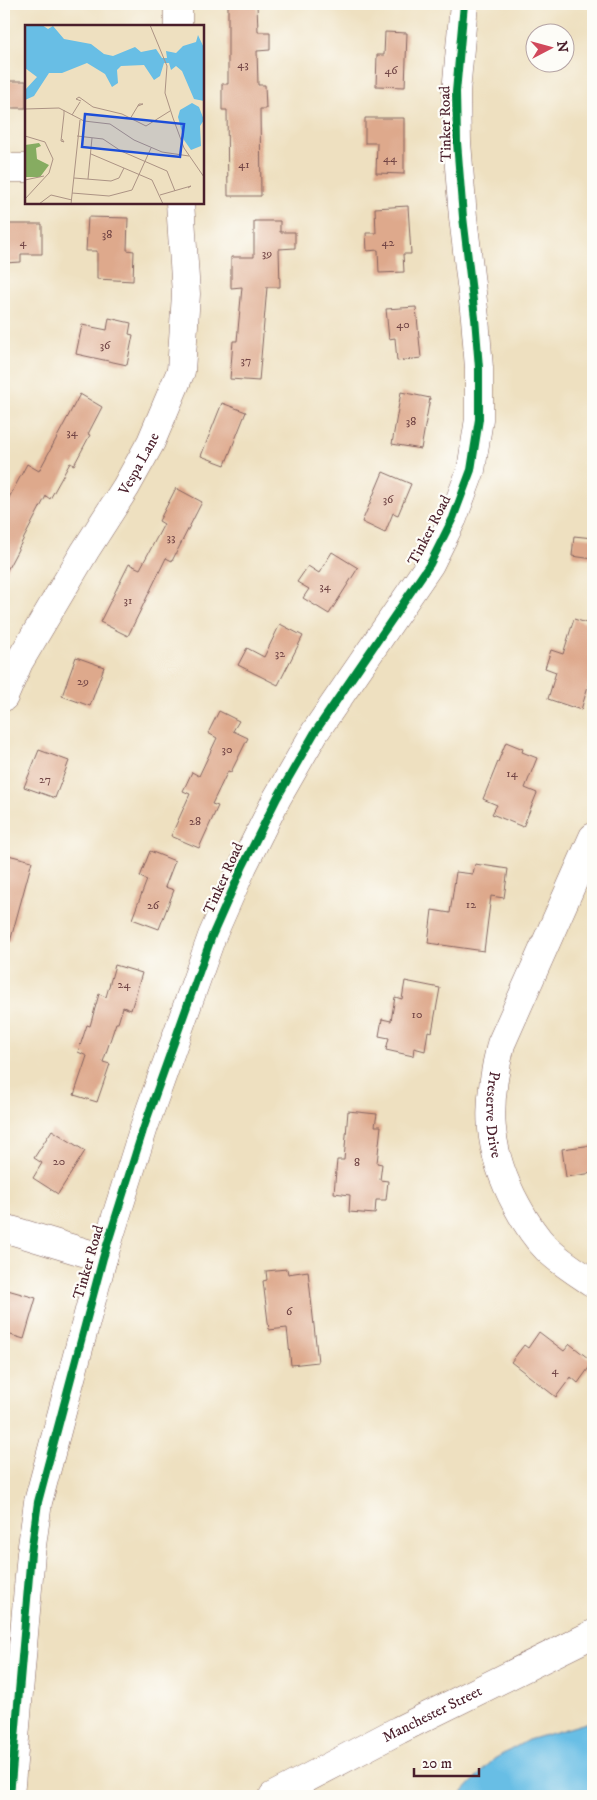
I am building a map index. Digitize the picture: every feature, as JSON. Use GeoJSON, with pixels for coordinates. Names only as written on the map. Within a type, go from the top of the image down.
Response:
{"type":"FeatureCollection","features":[{"type":"Feature","properties":{"kind":"street"},"geometry":{"type":"LineString","coordinates":[[178,4],[178,25]]}},
{"type":"Feature","properties":{"kind":"street","name":"Tinker Road"},"geometry":{"type":"LineString","coordinates":[[10,1796],[31,1553],[38,1502],[103,1258],[144,1127],[212,936],[243,866],[277,798],[315,732],[430,564],[453,518],[471,470],[478,419],[479,368],[457,142],[456,92],[464,4]]}},
{"type":"Feature","properties":{"kind":"street"},"geometry":{"type":"LineString","coordinates":[[4,168],[25,168]]}},
{"type":"Feature","properties":{"kind":"street","name":"Vespa Lane"},"geometry":{"type":"LineString","coordinates":[[4,697],[19,662],[151,442],[181,371],[186,294],[180,204]]}},
{"type":"Feature","properties":{"kind":"street","name":"Preserve Drive"},"geometry":{"type":"LineString","coordinates":[[593,837],[501,1044],[491,1094],[490,1119],[500,1168],[509,1191],[522,1215],[547,1250],[593,1283]]}},
{"type":"Feature","properties":{"kind":"street"},"geometry":{"type":"LineString","coordinates":[[4,1228],[103,1258]]}},
{"type":"Feature","properties":{"kind":"street","name":"Manchester Street"},"geometry":{"type":"LineString","coordinates":[[273,1796],[399,1730],[593,1634]]}},
{"type":"Feature","properties":{"kind":"water"},"geometry":{"type":"Polygon","coordinates":[[[593,1721],[593,1796],[459,1796],[494,1759],[528,1740],[593,1721]]]}},
{"type":"Feature","properties":{"kind":"building"},"geometry":{"type":"Polygon","coordinates":[[[228,4],[257,4],[258,32],[270,32],[270,50],[257,51],[258,85],[265,85],[266,109],[260,109],[261,196],[228,196],[227,110],[222,110],[222,84],[228,84],[228,4]]]}},
{"type":"Feature","properties":{"kind":"building"},"geometry":{"type":"Polygon","coordinates":[[[385,32],[407,33],[405,87],[376,86],[377,55],[384,55],[385,32]]]}},
{"type":"Feature","properties":{"kind":"building"},"geometry":{"type":"Polygon","coordinates":[[[4,81],[25,81],[25,108],[4,108],[4,81]]]}},
{"type":"Feature","properties":{"kind":"building"},"geometry":{"type":"Polygon","coordinates":[[[365,118],[404,118],[404,174],[376,173],[377,143],[365,143],[365,118]]]}},
{"type":"Feature","properties":{"kind":"building"},"geometry":{"type":"Polygon","coordinates":[[[408,206],[411,254],[403,254],[404,272],[379,273],[378,250],[367,251],[366,233],[376,233],[375,208],[408,206]]]}},
{"type":"Feature","properties":{"kind":"building"},"geometry":{"type":"Polygon","coordinates":[[[88,217],[128,218],[127,250],[134,251],[133,281],[97,279],[97,251],[86,251],[88,217]]]}},
{"type":"Feature","properties":{"kind":"building"},"geometry":{"type":"Polygon","coordinates":[[[254,221],[280,221],[280,232],[295,232],[295,248],[279,249],[280,287],[267,287],[259,381],[230,379],[233,341],[237,341],[242,287],[231,288],[231,257],[254,257],[254,221]]]}},
{"type":"Feature","properties":{"kind":"building"},"geometry":{"type":"Polygon","coordinates":[[[8,224],[42,224],[42,254],[21,254],[21,262],[4,263],[4,229],[8,229],[8,224]]]}},
{"type":"Feature","properties":{"kind":"building"},"geometry":{"type":"Polygon","coordinates":[[[416,307],[421,358],[397,361],[395,338],[389,339],[386,309],[416,307]]]}},
{"type":"Feature","properties":{"kind":"building"},"geometry":{"type":"Polygon","coordinates":[[[109,318],[131,323],[129,334],[133,335],[127,365],[76,354],[82,325],[107,330],[109,318]]]}},
{"type":"Feature","properties":{"kind":"building"},"geometry":{"type":"Polygon","coordinates":[[[401,392],[430,398],[421,449],[392,444],[401,392]]]}},
{"type":"Feature","properties":{"kind":"building"},"geometry":{"type":"Polygon","coordinates":[[[80,394],[102,407],[74,465],[70,463],[50,499],[46,496],[4,576],[4,507],[27,464],[39,471],[80,394]]]}},
{"type":"Feature","properties":{"kind":"building"},"geometry":{"type":"Polygon","coordinates":[[[222,403],[246,412],[225,465],[201,456],[222,403]]]}},
{"type":"Feature","properties":{"kind":"building"},"geometry":{"type":"Polygon","coordinates":[[[383,472],[411,484],[398,515],[393,513],[385,533],[362,522],[383,472]]]}},
{"type":"Feature","properties":{"kind":"building"},"geometry":{"type":"Polygon","coordinates":[[[176,488],[202,502],[172,561],[166,558],[128,636],[100,622],[129,564],[140,569],[164,524],[159,521],[176,488]]]}},
{"type":"Feature","properties":{"kind":"building"},"geometry":{"type":"Polygon","coordinates":[[[574,536],[593,538],[593,559],[572,556],[574,536]]]}},
{"type":"Feature","properties":{"kind":"building"},"geometry":{"type":"Polygon","coordinates":[[[332,552],[358,568],[329,614],[303,598],[309,589],[297,582],[308,566],[319,573],[332,552]]]}},
{"type":"Feature","properties":{"kind":"building"},"geometry":{"type":"Polygon","coordinates":[[[574,619],[593,625],[593,669],[581,710],[548,699],[556,672],[545,668],[551,650],[563,654],[574,619]]]}},
{"type":"Feature","properties":{"kind":"building"},"geometry":{"type":"Polygon","coordinates":[[[280,624],[303,636],[278,685],[238,665],[247,648],[264,657],[280,624]]]}},
{"type":"Feature","properties":{"kind":"building"},"geometry":{"type":"Polygon","coordinates":[[[76,657],[104,667],[90,706],[62,696],[76,657]]]}},
{"type":"Feature","properties":{"kind":"building"},"geometry":{"type":"Polygon","coordinates":[[[219,711],[239,721],[233,731],[248,738],[231,772],[228,771],[212,804],[218,806],[199,848],[171,836],[190,794],[183,791],[192,772],[199,776],[217,738],[208,733],[219,711]]]}},
{"type":"Feature","properties":{"kind":"building"},"geometry":{"type":"Polygon","coordinates":[[[506,742],[523,749],[522,752],[537,758],[525,788],[537,793],[523,827],[492,814],[497,805],[483,799],[506,742]]]}},
{"type":"Feature","properties":{"kind":"building"},"geometry":{"type":"Polygon","coordinates":[[[39,750],[69,761],[55,798],[24,787],[39,750]]]}},
{"type":"Feature","properties":{"kind":"building"},"geometry":{"type":"Polygon","coordinates":[[[150,851],[175,861],[165,887],[174,890],[159,929],[132,919],[147,880],[140,877],[150,851]]]}},
{"type":"Feature","properties":{"kind":"building"},"geometry":{"type":"Polygon","coordinates":[[[4,854],[32,861],[10,942],[4,941],[4,854]]]}},
{"type":"Feature","properties":{"kind":"building"},"geometry":{"type":"Polygon","coordinates":[[[475,864],[508,869],[504,898],[491,896],[484,951],[428,943],[432,910],[450,913],[456,872],[473,874],[475,864]]]}},
{"type":"Feature","properties":{"kind":"building"},"geometry":{"type":"Polygon","coordinates":[[[115,965],[142,973],[131,1010],[123,1007],[118,1023],[116,1023],[103,1062],[110,1064],[97,1102],[74,1095],[87,1056],[78,1052],[87,1025],[90,1026],[99,994],[106,997],[115,965]]]}},
{"type":"Feature","properties":{"kind":"building"},"geometry":{"type":"Polygon","coordinates":[[[405,981],[440,988],[432,1032],[428,1031],[425,1051],[414,1048],[413,1056],[386,1050],[389,1038],[379,1036],[382,1019],[391,1021],[395,997],[402,999],[405,981]]]}},
{"type":"Feature","properties":{"kind":"building"},"geometry":{"type":"Polygon","coordinates":[[[348,1111],[377,1114],[375,1126],[381,1126],[377,1163],[382,1164],[380,1180],[388,1181],[386,1200],[376,1200],[375,1214],[349,1212],[350,1195],[334,1193],[337,1160],[344,1160],[348,1111]]]}},
{"type":"Feature","properties":{"kind":"building"},"geometry":{"type":"Polygon","coordinates":[[[52,1130],[85,1151],[58,1194],[33,1178],[42,1163],[34,1158],[52,1130]]]}},
{"type":"Feature","properties":{"kind":"building"},"geometry":{"type":"Polygon","coordinates":[[[593,1145],[593,1173],[566,1177],[562,1149],[593,1145]]]}},
{"type":"Feature","properties":{"kind":"building"},"geometry":{"type":"Polygon","coordinates":[[[287,1269],[288,1274],[308,1271],[318,1362],[291,1365],[287,1328],[269,1330],[263,1281],[267,1280],[266,1271],[287,1269]]]}},
{"type":"Feature","properties":{"kind":"building"},"geometry":{"type":"Polygon","coordinates":[[[4,1289],[36,1298],[24,1339],[4,1333],[4,1289]]]}},
{"type":"Feature","properties":{"kind":"building"},"geometry":{"type":"Polygon","coordinates":[[[539,1332],[564,1351],[570,1344],[593,1362],[578,1383],[571,1377],[556,1397],[511,1362],[524,1345],[528,1348],[539,1332]]]}},
{"type":"Feature","properties":{"kind":"cycle path"},"geometry":{"type":"LineString","coordinates":[[10,1796],[31,1553],[38,1502],[103,1258],[144,1127],[212,936],[243,866],[277,798],[315,732],[430,564],[453,518],[471,470],[479,419],[479,368],[457,142],[456,92],[464,4]]}}]}
